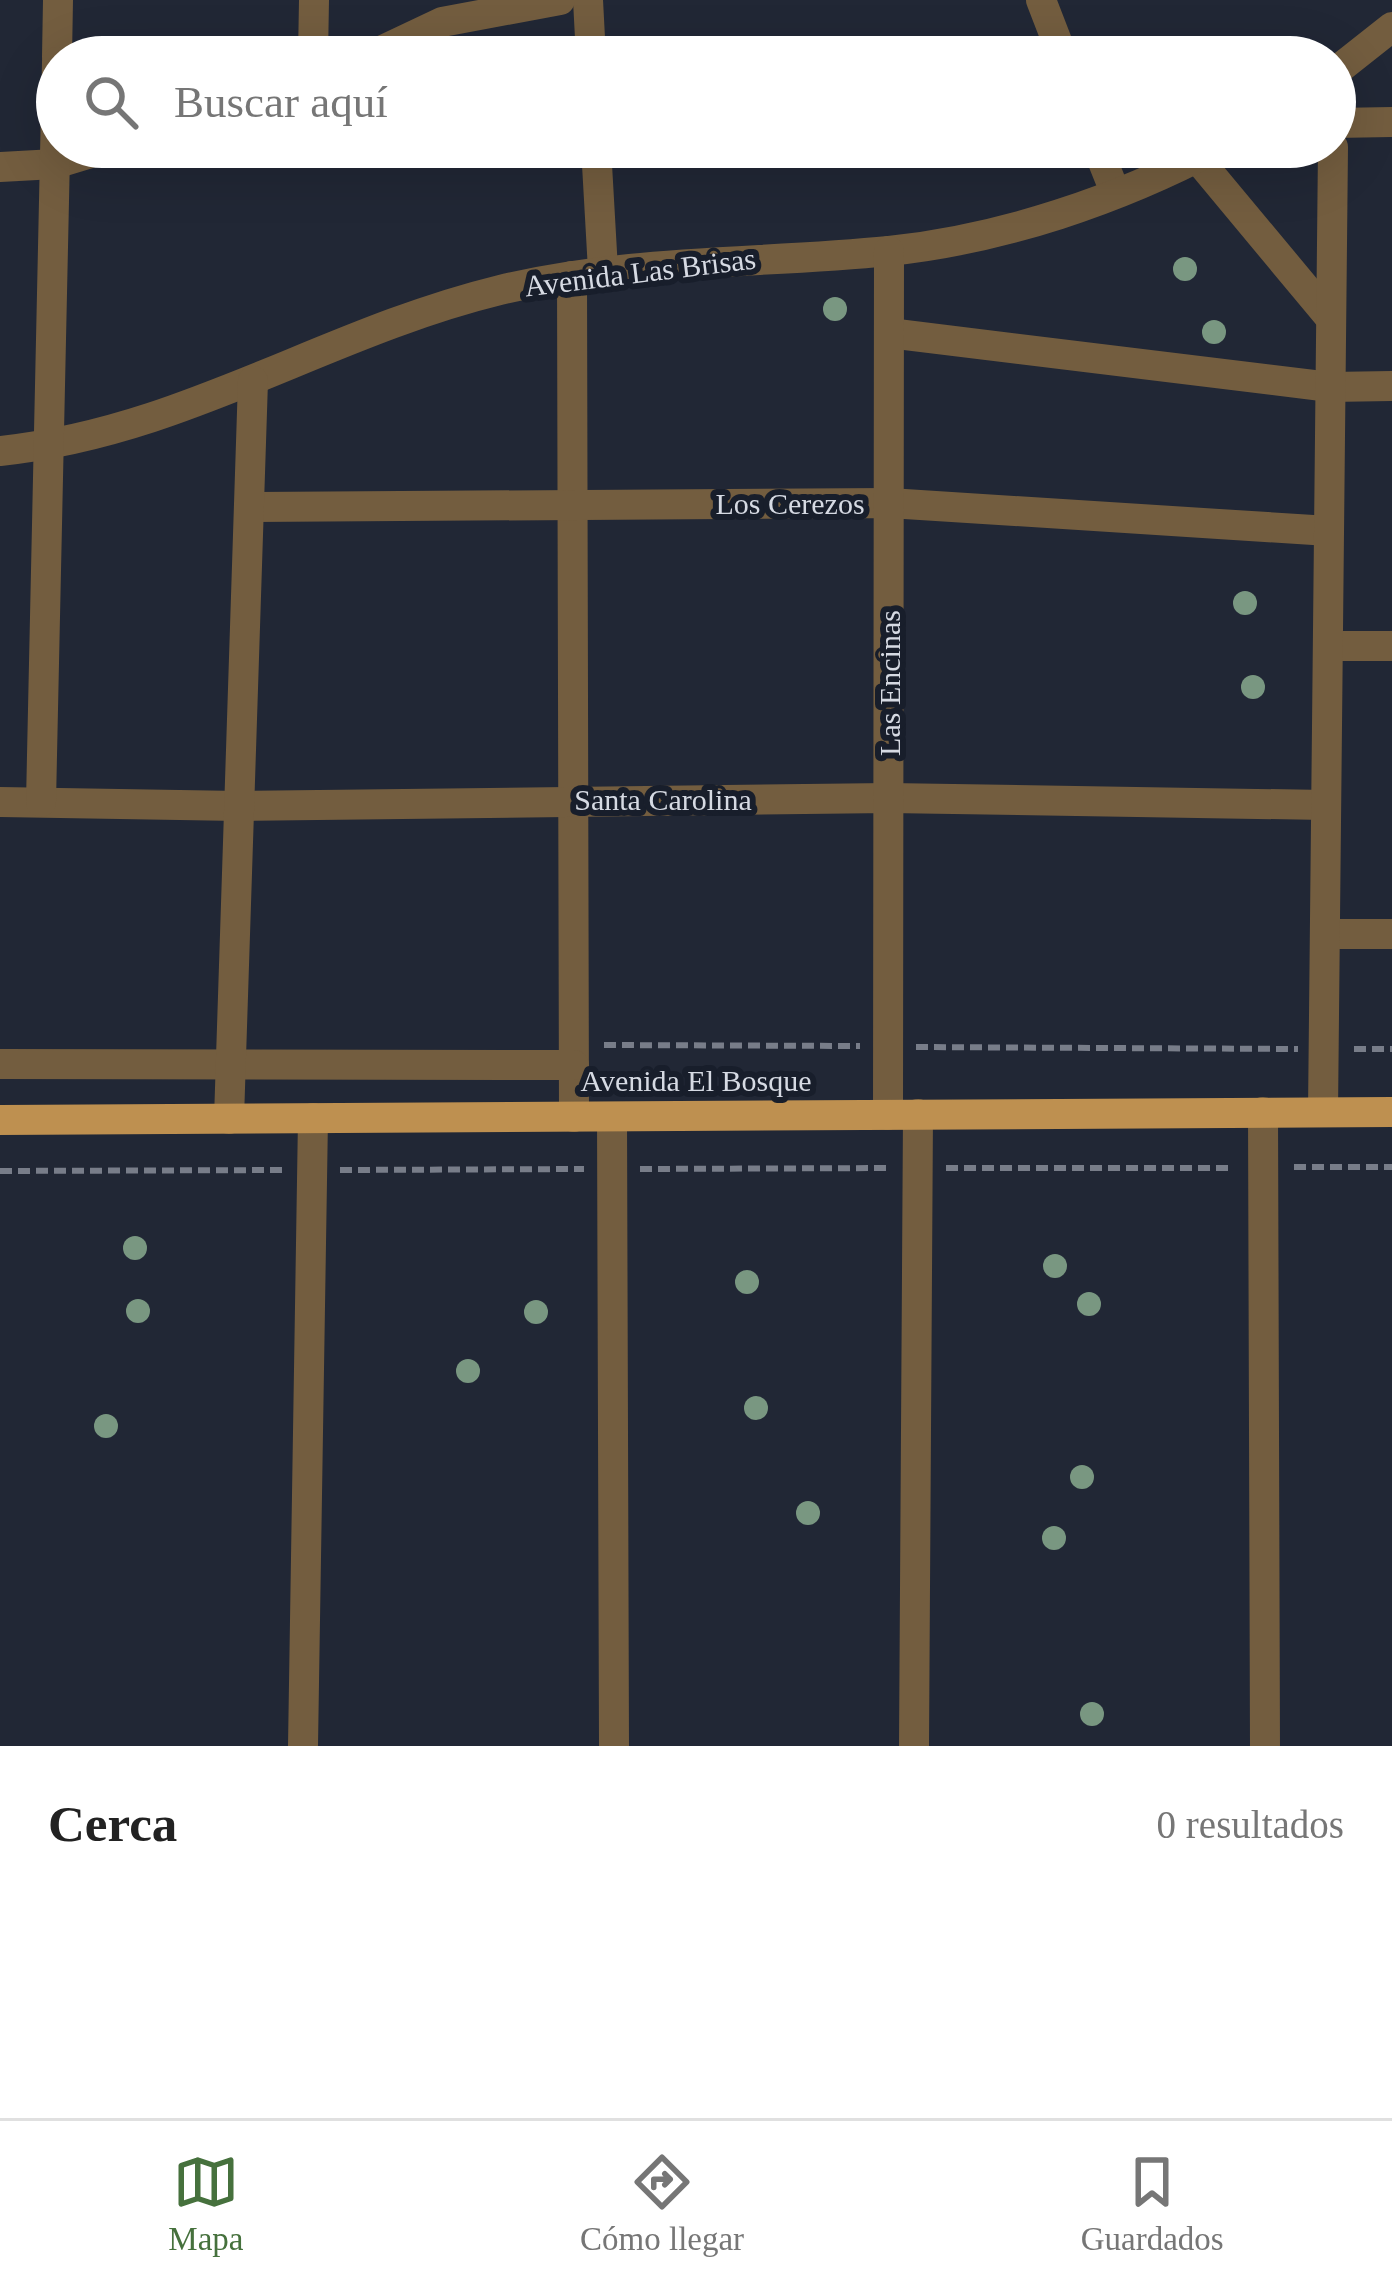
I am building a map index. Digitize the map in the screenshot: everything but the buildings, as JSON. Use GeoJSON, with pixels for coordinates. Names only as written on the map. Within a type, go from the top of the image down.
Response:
{"type":"FeatureCollection","features":[{"type":"Feature","properties":{"kind":"main road","name":"Avenida El Bosque"},"geometry":{"type":"LineString","coordinates":[[0,1120],[1392,1112]]}},
{"type":"Feature","properties":{"kind":"street"},"geometry":{"type":"LineString","coordinates":[[57,36],[58,0]]}},
{"type":"Feature","properties":{"kind":"street"},"geometry":{"type":"LineString","coordinates":[[314,0],[314,36]]}},
{"type":"Feature","properties":{"kind":"street"},"geometry":{"type":"LineString","coordinates":[[412,36],[442,22],[560,0]]}},
{"type":"Feature","properties":{"kind":"street"},"geometry":{"type":"LineString","coordinates":[[588,0],[590,36]]}},
{"type":"Feature","properties":{"kind":"street"},"geometry":{"type":"LineString","coordinates":[[1041,0],[1055,36]]}},
{"type":"Feature","properties":{"kind":"street"},"geometry":{"type":"LineString","coordinates":[[1356,55],[1392,27]]}},
{"type":"Feature","properties":{"kind":"street"},"geometry":{"type":"LineString","coordinates":[[1356,123],[1392,122]]}},
{"type":"Feature","properties":{"kind":"street"},"geometry":{"type":"LineString","coordinates":[[0,167],[36,165]]}},
{"type":"Feature","properties":{"kind":"street"},"geometry":{"type":"LineString","coordinates":[[41,802],[55,168]]}},
{"type":"Feature","properties":{"kind":"street"},"geometry":{"type":"LineString","coordinates":[[597,168],[603,270]]}},
{"type":"Feature","properties":{"kind":"street"},"geometry":{"type":"LineString","coordinates":[[1105,168],[1114,193]]}},
{"type":"Feature","properties":{"kind":"street","name":"Avenida Las Brisas"},"geometry":{"type":"LineString","coordinates":[[0,451],[49,446],[151,421],[390,322],[572,276],[889,250],[1016,226],[1172,168]]}},
{"type":"Feature","properties":{"kind":"street"},"geometry":{"type":"LineString","coordinates":[[1218,168],[1331,319]]}},
{"type":"Feature","properties":{"kind":"street"},"geometry":{"type":"LineString","coordinates":[[1323,1112],[1333,168]]}},
{"type":"Feature","properties":{"kind":"street","name":"Las Encinas"},"geometry":{"type":"LineString","coordinates":[[889,250],[888,1046],[917,1168],[914,1746]]}},
{"type":"Feature","properties":{"kind":"street"},"geometry":{"type":"LineString","coordinates":[[572,276],[574,1117]]}},
{"type":"Feature","properties":{"kind":"street"},"geometry":{"type":"LineString","coordinates":[[889,333],[1330,387],[1392,386]]}},
{"type":"Feature","properties":{"kind":"street"},"geometry":{"type":"LineString","coordinates":[[230,1119],[253,381]]}},
{"type":"Feature","properties":{"kind":"street","name":"Los Cerezos"},"geometry":{"type":"LineString","coordinates":[[249,507],[889,503],[1329,531]]}},
{"type":"Feature","properties":{"kind":"street"},"geometry":{"type":"LineString","coordinates":[[1328,646],[1392,646]]}},
{"type":"Feature","properties":{"kind":"street","name":"Santa Carolina"},"geometry":{"type":"LineString","coordinates":[[0,802],[239,806],[889,798],[1326,805]]}},
{"type":"Feature","properties":{"kind":"street"},"geometry":{"type":"LineString","coordinates":[[1325,934],[1392,934]]}},
{"type":"Feature","properties":{"kind":"street","name":"Avenida El Bosque"},"geometry":{"type":"LineString","coordinates":[[0,1064],[574,1055]]}},
{"type":"Feature","properties":{"kind":"street"},"geometry":{"type":"LineString","coordinates":[[1263,1112],[1265,1746]]}},
{"type":"Feature","properties":{"kind":"street"},"geometry":{"type":"LineString","coordinates":[[612,1117],[614,1746]]}},
{"type":"Feature","properties":{"kind":"street"},"geometry":{"type":"LineString","coordinates":[[303,1746],[313,1118]]}},
{"type":"Feature","properties":{"kind":"path"},"geometry":{"type":"LineString","coordinates":[[574,1055],[888,1046],[1392,1049]]}},
{"type":"Feature","properties":{"kind":"path"},"geometry":{"type":"LineString","coordinates":[[0,1171],[1392,1167]]}}]}
